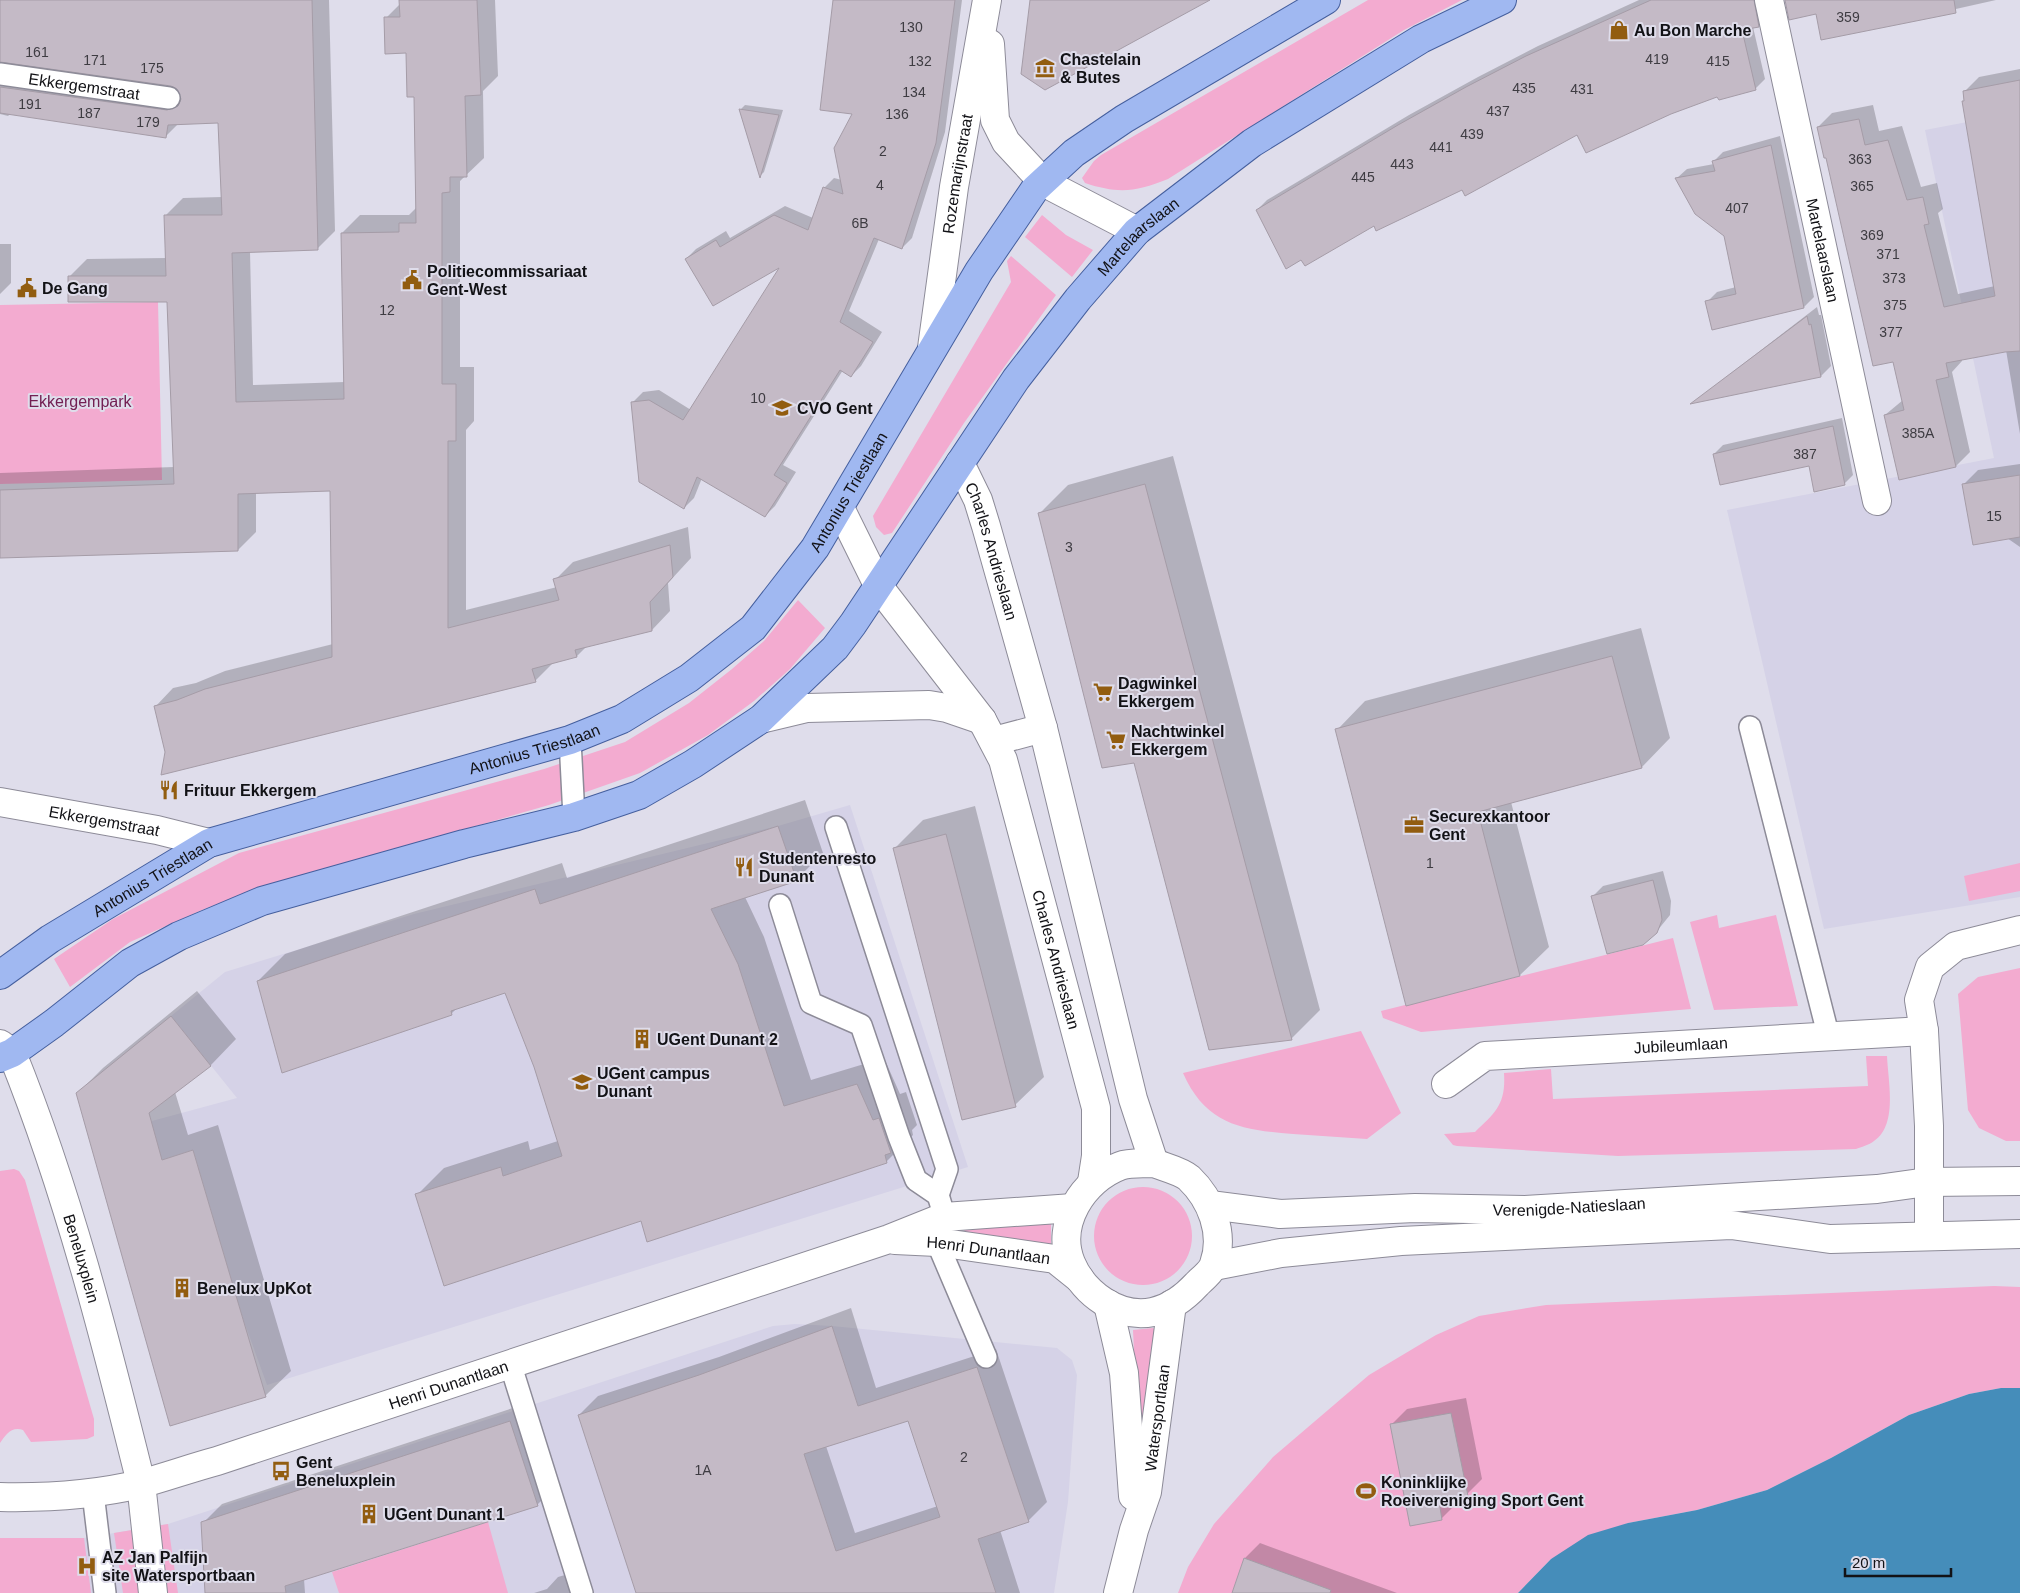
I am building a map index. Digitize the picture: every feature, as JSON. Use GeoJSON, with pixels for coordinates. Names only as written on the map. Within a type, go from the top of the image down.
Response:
{"type":"FeatureCollection","features":[{"type":"Feature","properties":{"kind":"main road"},"geometry":{"type":"LineString","coordinates":[[932,348],[1003,234],[1043,182],[1074,153],[1124,119],[1326,0]]}},
{"type":"Feature","properties":{"kind":"main road","name":"Martelaarslaan"},"geometry":{"type":"LineString","coordinates":[[878,587],[1016,379],[1078,299],[1137,231],[1252,143],[1421,39],[1502,0]]}},
{"type":"Feature","properties":{"kind":"main road","name":"Antonius Triestlaan"},"geometry":{"type":"LineString","coordinates":[[0,975],[50,939],[209,843],[570,740],[631,714],[688,678],[753,628],[801,567],[840,508],[932,348]]}},
{"type":"Feature","properties":{"kind":"main road"},"geometry":{"type":"LineString","coordinates":[[4,1051],[130,964],[179,936],[254,904],[464,844],[574,817],[639,795],[693,764],[761,719],[835,648],[878,587]]}},
{"type":"Feature","properties":{"kind":"street","name":"Rozemarijnstraat"},"geometry":{"type":"LineString","coordinates":[[987,0],[995,120],[1006,142],[1043,182],[1137,231]]}},
{"type":"Feature","properties":{"kind":"street","name":"Rozemarijnstraat"},"geometry":{"type":"LineString","coordinates":[[932,348],[954,187],[987,0]]}},
{"type":"Feature","properties":{"kind":"street","name":"Martelaarslaan"},"geometry":{"type":"LineString","coordinates":[[1769,0],[1877,501]]}},
{"type":"Feature","properties":{"kind":"street","name":"Charles Andrieslaan"},"geometry":{"type":"LineString","coordinates":[[960,463],[984,517],[1043,728],[1133,1099],[1154,1163]]}},
{"type":"Feature","properties":{"kind":"street","name":"Charles Andrieslaan"},"geometry":{"type":"LineString","coordinates":[[840,508],[878,587],[988,730],[1003,760],[1096,1108],[1096,1156],[1092,1182]]}},
{"type":"Feature","properties":{"kind":"street"},"geometry":{"type":"LineString","coordinates":[[761,719],[807,708],[929,705],[947,708],[988,730],[1043,728]]}},
{"type":"Feature","properties":{"kind":"street","name":"Ekkergemstraat"},"geometry":{"type":"LineString","coordinates":[[0,802],[157,830],[209,843]]}},
{"type":"Feature","properties":{"kind":"street"},"geometry":{"type":"LineString","coordinates":[[1929,1236],[1927,1182],[1929,1126],[1924,1031],[1919,1000],[1930,967],[1956,946],[2020,930]]}},
{"type":"Feature","properties":{"kind":"street","name":"Jubileumlaan"},"geometry":{"type":"LineString","coordinates":[[1446,1084],[1485,1056],[1829,1038],[1924,1031]]}},
{"type":"Feature","properties":{"kind":"street","name":"Beneluxplein"},"geometry":{"type":"LineString","coordinates":[[4,1051],[58,1177],[118,1392],[141,1484],[153,1593]]}},
{"type":"Feature","properties":{"kind":"street","name":"Charles Andrieslaan"},"geometry":{"type":"LineString","coordinates":[[1154,1163],[1188,1177],[1210,1205],[1217,1226],[1214,1266],[1183,1299],[1153,1312],[1125,1311],[1099,1299],[1080,1279],[1071,1262],[1067,1245],[1068,1226],[1073,1208],[1092,1182],[1121,1165],[1154,1163]]}},
{"type":"Feature","properties":{"kind":"street","name":"Verenigde-Natieslaan"},"geometry":{"type":"LineString","coordinates":[[1210,1205],[1280,1214],[1415,1208],[1525,1210],[1877,1189],[1927,1182],[2020,1181]]}},
{"type":"Feature","properties":{"kind":"street","name":"Henri Dunantlaan"},"geometry":{"type":"LineString","coordinates":[[0,1497],[45,1498],[93,1493],[141,1484],[217,1461],[889,1239],[941,1206],[1073,1208]]}},
{"type":"Feature","properties":{"kind":"street","name":"Verenigde-Natieslaan"},"geometry":{"type":"LineString","coordinates":[[1214,1266],[1281,1253],[1401,1241],[1731,1225],[1830,1239],[2020,1234]]}},
{"type":"Feature","properties":{"kind":"street","name":"Henri Dunantlaan"},"geometry":{"type":"LineString","coordinates":[[889,1239],[937,1242],[1056,1259],[1080,1279]]}},
{"type":"Feature","properties":{"kind":"street","name":"Watersportlaan"},"geometry":{"type":"LineString","coordinates":[[1108,1304],[1124,1373],[1132,1458],[1134,1530]]}},
{"type":"Feature","properties":{"kind":"street","name":"Watersportlaan"},"geometry":{"type":"LineString","coordinates":[[1118,1593],[1134,1530],[1147,1492],[1172,1304]]}},
{"type":"Feature","properties":{"kind":"lane","name":"Ekkergemstraat"},"geometry":{"type":"LineString","coordinates":[[0,74],[169,98]]}},
{"type":"Feature","properties":{"kind":"lane"},"geometry":{"type":"LineString","coordinates":[[1750,727],[1829,1038]]}},
{"type":"Feature","properties":{"kind":"lane"},"geometry":{"type":"LineString","coordinates":[[570,740],[574,817]]}},
{"type":"Feature","properties":{"kind":"lane"},"geometry":{"type":"LineString","coordinates":[[836,827],[897,1039],[947,1169],[941,1206]]}},
{"type":"Feature","properties":{"kind":"lane"},"geometry":{"type":"LineString","coordinates":[[780,905],[811,1003],[861,1025],[899,1137],[916,1180],[941,1206]]}},
{"type":"Feature","properties":{"kind":"lane"},"geometry":{"type":"LineString","coordinates":[[937,1242],[986,1357]]}},
{"type":"Feature","properties":{"kind":"lane"},"geometry":{"type":"LineString","coordinates":[[510,1363],[582,1593]]}},
{"type":"Feature","properties":{"kind":"lane"},"geometry":{"type":"LineString","coordinates":[[93,1493],[105,1593]]}},
{"type":"Feature","properties":{"kind":"shaded area"},"geometry":{"type":"Polygon","coordinates":[[[2020,112],[2020,897],[1824,929],[1727,510],[1994,458],[1925,130],[2020,112]]]}},
{"type":"Feature","properties":{"kind":"shaded area","name":"UGent campus Dunant"},"geometry":{"type":"Polygon","coordinates":[[[850,805],[968,1167],[267,1385],[241,1313],[193,1150],[100,1179],[89,1138],[237,1098],[171,1016],[225,972],[414,914],[778,826],[850,805]]]}},
{"type":"Feature","properties":{"kind":"shaded area"},"geometry":{"type":"Polygon","coordinates":[[[795,1324],[1057,1348],[1072,1360],[1077,1375],[1068,1502],[1054,1593],[0,1593],[0,1538],[84,1538],[168,1524],[773,1326],[795,1324]]]}},
{"type":"Feature","properties":{"kind":"green space"},"geometry":{"type":"Polygon","coordinates":[[[1368,0],[1462,0],[1404,30],[1168,179],[1146,187],[1127,190],[1107,189],[1085,183],[1082,178],[1094,161],[1101,155],[1368,0]]]}},
{"type":"Feature","properties":{"kind":"green space"},"geometry":{"type":"Polygon","coordinates":[[[1042,215],[1066,235],[1093,250],[1072,277],[1025,237],[1042,215]]]}},
{"type":"Feature","properties":{"kind":"green space"},"geometry":{"type":"Polygon","coordinates":[[[1011,256],[1056,295],[964,423],[892,533],[884,535],[876,527],[873,516],[1011,282],[1007,261],[1011,256]]]}},
{"type":"Feature","properties":{"kind":"green space","name":"Ekkergempark"},"geometry":{"type":"Polygon","coordinates":[[[158,302],[162,480],[0,484],[0,305],[158,302]]]}},
{"type":"Feature","properties":{"kind":"green space"},"geometry":{"type":"Polygon","coordinates":[[[798,600],[825,628],[790,669],[754,701],[708,735],[640,773],[549,805],[253,890],[130,942],[70,987],[54,959],[113,919],[239,853],[544,769],[625,742],[689,703],[732,669],[764,641],[798,600]]]}},
{"type":"Feature","properties":{"kind":"green space"},"geometry":{"type":"Polygon","coordinates":[[[2020,863],[2020,891],[1969,901],[1964,876],[2020,863]]]}},
{"type":"Feature","properties":{"kind":"green space"},"geometry":{"type":"Polygon","coordinates":[[[1717,915],[1719,928],[1776,915],[1798,1006],[1714,1010],[1690,922],[1717,915]]]}},
{"type":"Feature","properties":{"kind":"green space"},"geometry":{"type":"Polygon","coordinates":[[[1673,938],[1691,1009],[1421,1032],[1383,1018],[1381,1011],[1673,938]]]}},
{"type":"Feature","properties":{"kind":"green space"},"geometry":{"type":"Polygon","coordinates":[[[2020,968],[2020,1141],[2006,1141],[1979,1128],[1968,1110],[1958,994],[1978,977],[2020,968]]]}},
{"type":"Feature","properties":{"kind":"green space"},"geometry":{"type":"Polygon","coordinates":[[[1361,1031],[1401,1113],[1367,1139],[1258,1130],[1228,1122],[1214,1114],[1203,1104],[1192,1090],[1183,1073],[1361,1031]]]}},
{"type":"Feature","properties":{"kind":"green space"},"geometry":{"type":"Polygon","coordinates":[[[1866,1056],[1887,1056],[1890,1090],[1889,1114],[1881,1134],[1867,1145],[1856,1149],[1618,1156],[1457,1146],[1453,1145],[1444,1134],[1475,1132],[1489,1119],[1501,1100],[1504,1073],[1551,1069],[1553,1099],[1868,1086],[1866,1056]]]}},
{"type":"Feature","properties":{"kind":"green space"},"geometry":{"type":"Polygon","coordinates":[[[14,1169],[19,1171],[25,1180],[94,1419],[94,1436],[87,1439],[31,1442],[23,1430],[15,1429],[9,1432],[0,1443],[0,1171],[14,1169]]]}},
{"type":"Feature","properties":{"kind":"green space"},"geometry":{"type":"Polygon","coordinates":[[[1143,1187],[1162,1191],[1178,1201],[1188,1217],[1192,1236],[1188,1255],[1178,1271],[1162,1281],[1143,1285],[1124,1281],[1108,1271],[1098,1255],[1094,1236],[1098,1217],[1108,1201],[1124,1191],[1143,1187]]]}},
{"type":"Feature","properties":{"kind":"green space"},"geometry":{"type":"Polygon","coordinates":[[[1047,1221],[1051,1224],[1051,1244],[1048,1247],[965,1236],[964,1227],[1047,1221]]]}},
{"type":"Feature","properties":{"kind":"green space"},"geometry":{"type":"Polygon","coordinates":[[[1994,1286],[2020,1287],[2020,1388],[2001,1388],[1969,1394],[1909,1415],[1831,1458],[1767,1490],[1697,1510],[1628,1523],[1551,1559],[1518,1593],[1178,1593],[1188,1567],[1214,1524],[1273,1457],[1369,1375],[1436,1335],[1479,1316],[1546,1305],[1994,1286]]]}},
{"type":"Feature","properties":{"kind":"green space"},"geometry":{"type":"Polygon","coordinates":[[[1153,1328],[1158,1332],[1145,1416],[1140,1416],[1137,1414],[1133,1330],[1153,1328]]]}},
{"type":"Feature","properties":{"kind":"green space"},"geometry":{"type":"Polygon","coordinates":[[[488,1522],[508,1593],[339,1593],[332,1572],[488,1522]]]}},
{"type":"Feature","properties":{"kind":"green space"},"geometry":{"type":"Polygon","coordinates":[[[168,1524],[178,1593],[164,1593],[156,1526],[168,1524]]]}},
{"type":"Feature","properties":{"kind":"green space"},"geometry":{"type":"Polygon","coordinates":[[[132,1530],[140,1593],[123,1593],[114,1533],[132,1530]]]}},
{"type":"Feature","properties":{"kind":"green space"},"geometry":{"type":"Polygon","coordinates":[[[0,1538],[84,1538],[91,1593],[0,1593],[0,1538]]]}},
{"type":"Feature","properties":{"kind":"water"},"geometry":{"type":"Polygon","coordinates":[[[2001,1388],[2020,1388],[2020,1593],[1518,1593],[1551,1559],[1588,1535],[1628,1523],[1697,1510],[1767,1490],[1831,1458],[1909,1415],[1969,1394],[2001,1388]]]}},
{"type":"Feature","properties":{"kind":"building"},"geometry":{"type":"Polygon","coordinates":[[[0,0],[312,0],[318,250],[232,253],[236,402],[344,399],[341,233],[399,232],[399,223],[416,223],[414,97],[407,97],[406,53],[385,54],[384,17],[400,17],[399,0],[477,0],[481,95],[465,96],[467,177],[450,177],[450,192],[442,193],[442,384],[456,384],[456,441],[448,441],[448,628],[559,600],[553,579],[670,545],[673,577],[650,602],[652,631],[575,650],[577,657],[532,669],[536,682],[161,775],[165,752],[154,706],[177,700],[205,689],[332,657],[330,491],[238,494],[238,551],[0,558],[0,490],[174,484],[167,302],[68,302],[68,276],[166,276],[164,215],[222,215],[218,123],[168,125],[166,138],[0,113],[0,87],[167,110],[178,106],[181,99],[177,89],[171,86],[0,62],[0,0]]]}},
{"type":"Feature","properties":{"kind":"building"},"geometry":{"type":"Polygon","coordinates":[[[833,0],[955,0],[936,143],[902,249],[874,238],[840,322],[873,342],[851,377],[840,370],[774,475],[787,483],[765,517],[697,477],[684,509],[639,482],[631,402],[649,400],[683,420],[779,268],[713,306],[685,259],[716,240],[720,247],[774,215],[808,230],[823,187],[843,194],[834,148],[852,114],[820,110],[833,0]]]}},
{"type":"Feature","properties":{"kind":"building"},"geometry":{"type":"Polygon","coordinates":[[[1030,0],[1210,0],[1045,90],[1021,74],[1030,0]]]}},
{"type":"Feature","properties":{"kind":"building"},"geometry":{"type":"Polygon","coordinates":[[[1651,0],[1754,0],[1759,27],[1742,30],[1756,90],[1719,100],[1717,97],[1671,114],[1586,153],[1577,135],[1465,196],[1462,190],[1376,231],[1374,226],[1305,266],[1301,260],[1286,269],[1256,210],[1398,125],[1466,87],[1526,56],[1651,0]]]}},
{"type":"Feature","properties":{"kind":"building"},"geometry":{"type":"Polygon","coordinates":[[[1785,0],[1954,0],[1956,13],[1821,40],[1816,14],[1789,20],[1785,0]]]}},
{"type":"Feature","properties":{"kind":"building"},"geometry":{"type":"Polygon","coordinates":[[[2020,80],[2020,351],[1946,363],[1949,377],[1936,380],[1956,467],[1899,480],[1884,415],[1904,410],[1893,362],[1873,366],[1826,158],[1824,158],[1817,127],[1859,119],[1865,145],[1888,140],[1907,200],[1923,197],[1929,224],[1924,225],[1944,307],[1995,296],[1962,101],[1964,101],[1963,91],[2020,80]]]}},
{"type":"Feature","properties":{"kind":"building"},"geometry":{"type":"Polygon","coordinates":[[[739,109],[779,115],[760,178],[739,109]]]}},
{"type":"Feature","properties":{"kind":"building"},"geometry":{"type":"Polygon","coordinates":[[[1771,145],[1804,308],[1712,330],[1705,301],[1736,294],[1724,236],[1695,214],[1675,178],[1715,171],[1712,161],[1771,145]]]}},
{"type":"Feature","properties":{"kind":"building"},"geometry":{"type":"Polygon","coordinates":[[[1807,316],[1809,325],[1811,324],[1821,377],[1690,404],[1807,316]]]}},
{"type":"Feature","properties":{"kind":"building"},"geometry":{"type":"Polygon","coordinates":[[[1833,426],[1845,485],[1814,492],[1809,466],[1720,485],[1713,454],[1833,426]]]}},
{"type":"Feature","properties":{"kind":"building"},"geometry":{"type":"Polygon","coordinates":[[[2020,475],[2020,537],[1973,545],[1962,484],[2020,475]]]}},
{"type":"Feature","properties":{"kind":"building"},"geometry":{"type":"Polygon","coordinates":[[[1145,484],[1292,1040],[1209,1050],[1134,763],[1102,768],[1038,513],[1145,484]]]}},
{"type":"Feature","properties":{"kind":"building"},"geometry":{"type":"Polygon","coordinates":[[[1612,656],[1642,768],[1478,812],[1520,976],[1406,1006],[1335,729],[1612,656]]]}},
{"type":"Feature","properties":{"kind":"building","name":"UGent Dunant 2"},"geometry":{"type":"Polygon","coordinates":[[[778,826],[797,881],[711,909],[738,964],[784,1106],[857,1084],[873,1120],[879,1118],[891,1153],[885,1155],[887,1163],[647,1242],[641,1221],[444,1286],[415,1194],[501,1167],[503,1176],[562,1156],[534,1067],[505,993],[451,1011],[452,1015],[282,1073],[257,981],[535,889],[540,904],[778,826]]]}},
{"type":"Feature","properties":{"kind":"building"},"geometry":{"type":"Polygon","coordinates":[[[946,834],[1016,1107],[962,1120],[893,848],[946,834]]]}},
{"type":"Feature","properties":{"kind":"building"},"geometry":{"type":"Polygon","coordinates":[[[1653,880],[1662,920],[1657,933],[1643,945],[1607,954],[1591,896],[1653,880]]]}},
{"type":"Feature","properties":{"kind":"building","name":"Benelux UpKot"},"geometry":{"type":"Polygon","coordinates":[[[171,1016],[211,1066],[149,1113],[162,1160],[193,1150],[266,1397],[170,1426],[76,1093],[171,1016]]]}},
{"type":"Feature","properties":{"kind":"building"},"geometry":{"type":"Polygon","coordinates":[[[832,1326],[858,1406],[977,1367],[1029,1522],[978,1539],[996,1593],[636,1593],[578,1415],[699,1375],[832,1326]],[[908,1421],[804,1454],[836,1551],[940,1517],[908,1421]]]}},
{"type":"Feature","properties":{"kind":"building"},"geometry":{"type":"Polygon","coordinates":[[[1451,1413],[1468,1496],[1439,1501],[1442,1520],[1410,1526],[1390,1424],[1451,1413]]]}},
{"type":"Feature","properties":{"kind":"building","name":"UGent Dunant 1"},"geometry":{"type":"Polygon","coordinates":[[[510,1421],[538,1506],[285,1586],[286,1593],[205,1593],[201,1522],[510,1421]]]}},
{"type":"Feature","properties":{"kind":"building"},"geometry":{"type":"Polygon","coordinates":[[[1244,1558],[1331,1590],[1330,1593],[1232,1593],[1244,1558]]]}},
{"type":"Feature","properties":{"kind":"place","name":"Au Bon Marche"},"geometry":{"type":"Point","coordinates":[1619,30]}},
{"type":"Feature","properties":{"kind":"place","name":"Chastelain & Butes"},"geometry":{"type":"Point","coordinates":[1045,68]}},
{"type":"Feature","properties":{"kind":"place","name":"Politiecommissariaat Gent-West"},"geometry":{"type":"Point","coordinates":[412,280]}},
{"type":"Feature","properties":{"kind":"place","name":"De Gang"},"geometry":{"type":"Point","coordinates":[27,288]}},
{"type":"Feature","properties":{"kind":"place","name":"CVO Gent"},"geometry":{"type":"Point","coordinates":[782,408]}},
{"type":"Feature","properties":{"kind":"place","name":"Dagwinkel Ekkergem"},"geometry":{"type":"Point","coordinates":[1103,692]}},
{"type":"Feature","properties":{"kind":"place","name":"Nachtwinkel Ekkergem"},"geometry":{"type":"Point","coordinates":[1116,740]}},
{"type":"Feature","properties":{"kind":"place","name":"Frituur Ekkergem"},"geometry":{"type":"Point","coordinates":[169,790]}},
{"type":"Feature","properties":{"kind":"place","name":"Securexkantoor Gent"},"geometry":{"type":"Point","coordinates":[1414,825]}},
{"type":"Feature","properties":{"kind":"place","name":"Studentenresto Dunant"},"geometry":{"type":"Point","coordinates":[744,867]}},
{"type":"Feature","properties":{"kind":"place","name":"UGent Dunant 2"},"geometry":{"type":"Point","coordinates":[642,1039]}},
{"type":"Feature","properties":{"kind":"place","name":"UGent campus Dunant"},"geometry":{"type":"Point","coordinates":[582,1082]}},
{"type":"Feature","properties":{"kind":"place","name":"Benelux UpKot"},"geometry":{"type":"Point","coordinates":[182,1288]}},
{"type":"Feature","properties":{"kind":"place","name":"Gent Beneluxplein"},"geometry":{"type":"Point","coordinates":[281,1471]}},
{"type":"Feature","properties":{"kind":"place","name":"Koninklijke Roeivereniging Sport Gent"},"geometry":{"type":"Point","coordinates":[1366,1491]}},
{"type":"Feature","properties":{"kind":"place","name":"UGent Dunant 1"},"geometry":{"type":"Point","coordinates":[369,1514]}},
{"type":"Feature","properties":{"kind":"place","name":"AZ Jan Palfijn site Watersportbaan"},"geometry":{"type":"Point","coordinates":[87,1566]}}]}
